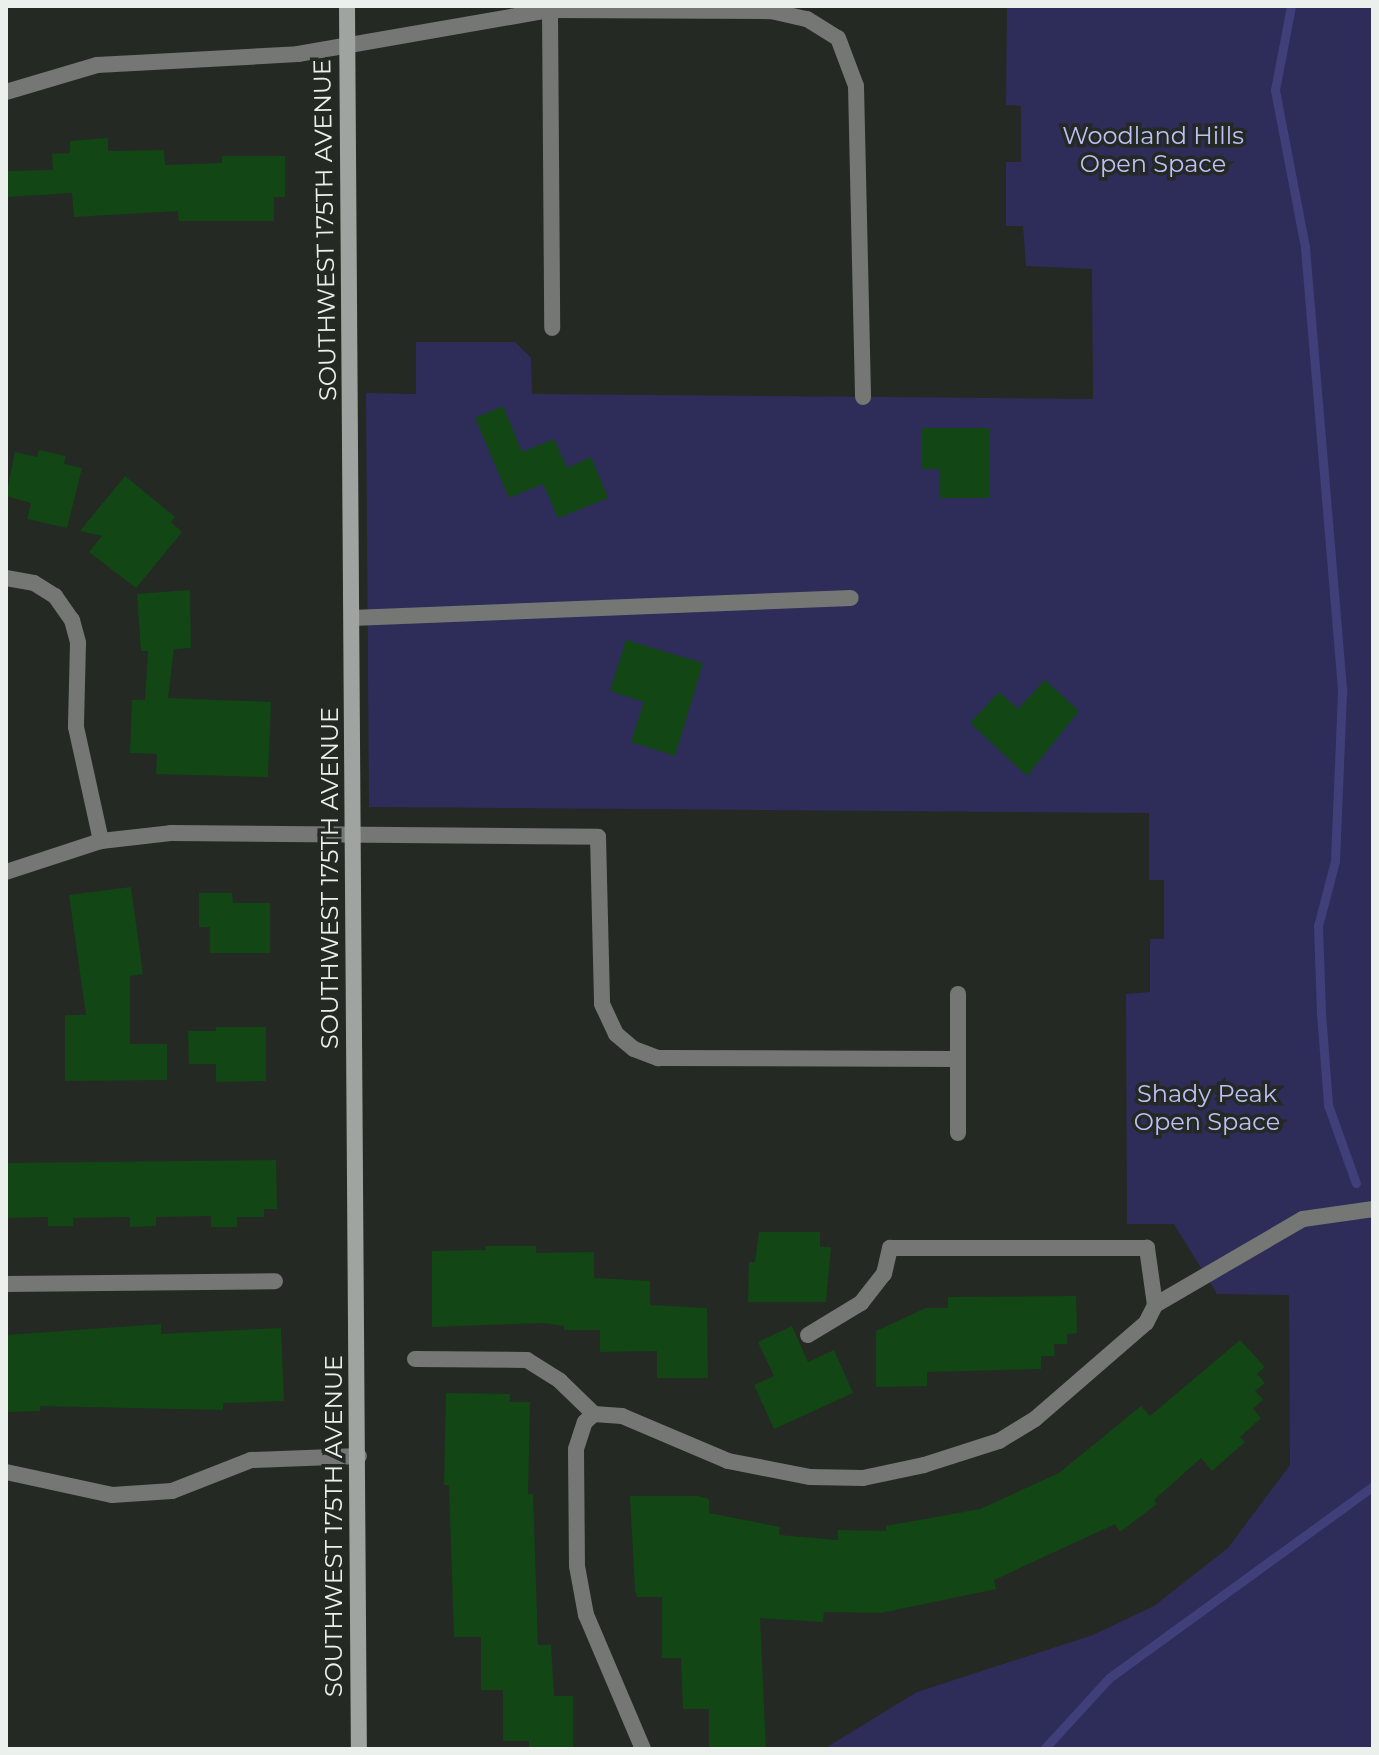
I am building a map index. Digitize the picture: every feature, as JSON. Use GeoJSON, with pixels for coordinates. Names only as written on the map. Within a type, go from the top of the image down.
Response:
{"type":"FeatureCollection","features":[{"type":"Feature","properties":{"kind":"main road","name":"SOUTHWEST 175TH AVENUE"},"geometry":{"type":"LineString","coordinates":[[347,6],[359,1749]]}},
{"type":"Feature","properties":{"kind":"street"},"geometry":{"type":"LineString","coordinates":[[550,10],[552,328]]}},
{"type":"Feature","properties":{"kind":"street"},"geometry":{"type":"LineString","coordinates":[[6,92],[97,65],[298,54],[550,10],[789,13],[824,26],[838,38],[854,72],[858,102],[863,397]]}},
{"type":"Feature","properties":{"kind":"street"},"geometry":{"type":"LineString","coordinates":[[6,578],[34,583],[55,596],[72,620],[78,643],[76,727],[101,841]]}},
{"type":"Feature","properties":{"kind":"street"},"geometry":{"type":"LineString","coordinates":[[352,618],[851,598]]}},
{"type":"Feature","properties":{"kind":"street"},"geometry":{"type":"LineString","coordinates":[[6,872],[101,841],[171,833],[598,837],[602,1004],[616,1034],[634,1049],[658,1058],[958,1059]]}},
{"type":"Feature","properties":{"kind":"street"},"geometry":{"type":"LineString","coordinates":[[958,994],[958,1133]]}},
{"type":"Feature","properties":{"kind":"street"},"geometry":{"type":"LineString","coordinates":[[415,1359],[527,1360],[560,1381],[594,1414],[622,1416],[728,1461],[810,1477],[863,1478],[924,1465],[999,1441],[1035,1419],[1146,1323],[1155,1305],[1303,1219],[1373,1209]]}},
{"type":"Feature","properties":{"kind":"street"},"geometry":{"type":"LineString","coordinates":[[808,1335],[861,1303],[884,1274],[890,1248],[1147,1248],[1155,1305]]}},
{"type":"Feature","properties":{"kind":"street"},"geometry":{"type":"LineString","coordinates":[[6,1284],[275,1281]]}},
{"type":"Feature","properties":{"kind":"street"},"geometry":{"type":"LineString","coordinates":[[594,1414],[585,1422],[576,1449],[577,1566],[586,1615],[643,1749]]}},
{"type":"Feature","properties":{"kind":"street"},"geometry":{"type":"LineString","coordinates":[[6,1472],[112,1495],[172,1491],[251,1460],[359,1456]]}},
{"type":"Feature","properties":{"kind":"green space"},"geometry":{"type":"Polygon","coordinates":[[[1007,6],[1373,6],[1373,1749],[824,1749],[917,1692],[1093,1635],[1154,1606],[1228,1548],[1290,1465],[1289,1295],[1217,1294],[1174,1224],[1127,1224],[1126,994],[1150,992],[1150,939],[1164,939],[1164,880],[1149,880],[1149,813],[369,807],[366,393],[416,394],[416,342],[515,342],[531,358],[532,394],[1093,399],[1092,269],[1026,266],[1023,226],[1006,226],[1006,162],[1021,162],[1021,106],[1006,105],[1007,6]]]}},
{"type":"Feature","properties":{"kind":"building"},"geometry":{"type":"Polygon","coordinates":[[[108,138],[108,151],[164,150],[165,165],[222,163],[222,156],[285,156],[285,197],[274,197],[274,221],[179,221],[178,211],[74,217],[72,193],[6,197],[6,171],[53,170],[52,154],[70,153],[70,141],[108,138]]]}},
{"type":"Feature","properties":{"kind":"building"},"geometry":{"type":"Polygon","coordinates":[[[503,406],[522,452],[554,439],[567,468],[591,457],[608,498],[558,518],[543,484],[509,498],[475,418],[503,406]]]}},
{"type":"Feature","properties":{"kind":"building"},"geometry":{"type":"Polygon","coordinates":[[[922,428],[989,428],[989,498],[939,498],[940,469],[922,469],[922,428]]]}},
{"type":"Feature","properties":{"kind":"building"},"geometry":{"type":"Polygon","coordinates":[[[39,450],[66,456],[64,464],[82,468],[67,528],[27,519],[31,503],[6,496],[15,452],[37,457],[39,450]]]}},
{"type":"Feature","properties":{"kind":"building"},"geometry":{"type":"Polygon","coordinates":[[[125,476],[175,517],[171,522],[182,532],[136,588],[89,552],[102,536],[80,531],[125,476]]]}},
{"type":"Feature","properties":{"kind":"building"},"geometry":{"type":"Polygon","coordinates":[[[190,590],[191,648],[174,649],[168,698],[271,702],[268,777],[156,774],[157,754],[130,753],[132,700],[145,700],[148,651],[141,651],[137,594],[190,590]]]}},
{"type":"Feature","properties":{"kind":"building"},"geometry":{"type":"Polygon","coordinates":[[[626,640],[703,663],[675,756],[631,742],[644,702],[610,691],[626,640]]]}},
{"type":"Feature","properties":{"kind":"building"},"geometry":{"type":"Polygon","coordinates":[[[1045,680],[1079,711],[1027,776],[970,723],[999,692],[1018,709],[1045,680]]]}},
{"type":"Feature","properties":{"kind":"building"},"geometry":{"type":"Polygon","coordinates":[[[131,887],[143,974],[130,976],[130,1044],[167,1044],[167,1080],[65,1081],[65,1015],[86,1015],[69,895],[131,887]]]}},
{"type":"Feature","properties":{"kind":"building"},"geometry":{"type":"Polygon","coordinates":[[[199,893],[232,893],[233,903],[270,903],[270,953],[210,953],[210,927],[199,927],[199,893]]]}},
{"type":"Feature","properties":{"kind":"building"},"geometry":{"type":"Polygon","coordinates":[[[216,1027],[266,1027],[266,1081],[216,1082],[216,1064],[189,1064],[188,1031],[216,1031],[216,1027]]]}},
{"type":"Feature","properties":{"kind":"building"},"geometry":{"type":"Polygon","coordinates":[[[276,1160],[277,1209],[264,1209],[264,1217],[237,1217],[237,1227],[211,1227],[211,1216],[156,1217],[156,1226],[130,1227],[130,1217],[73,1218],[73,1226],[48,1226],[48,1217],[6,1218],[6,1163],[276,1160]]]}},
{"type":"Feature","properties":{"kind":"building"},"geometry":{"type":"Polygon","coordinates":[[[759,1232],[820,1232],[820,1247],[831,1247],[826,1302],[748,1302],[749,1262],[755,1262],[759,1232]]]}},
{"type":"Feature","properties":{"kind":"building"},"geometry":{"type":"Polygon","coordinates":[[[486,1246],[536,1246],[536,1253],[594,1252],[594,1278],[650,1281],[650,1305],[707,1308],[708,1378],[657,1378],[657,1351],[600,1352],[600,1330],[564,1330],[564,1326],[543,1323],[432,1327],[432,1251],[486,1250],[486,1246]]]}},
{"type":"Feature","properties":{"kind":"building"},"geometry":{"type":"Polygon","coordinates":[[[1076,1296],[1077,1333],[1067,1334],[1067,1344],[1054,1344],[1055,1356],[1041,1356],[1041,1369],[927,1372],[927,1386],[876,1387],[876,1331],[926,1308],[948,1308],[948,1297],[1076,1296]]]}},
{"type":"Feature","properties":{"kind":"building"},"geometry":{"type":"Polygon","coordinates":[[[161,1324],[161,1334],[281,1328],[284,1401],[223,1403],[223,1410],[40,1406],[40,1411],[6,1412],[6,1335],[161,1324]]]}},
{"type":"Feature","properties":{"kind":"building"},"geometry":{"type":"Polygon","coordinates":[[[792,1326],[808,1362],[834,1350],[853,1393],[774,1429],[754,1385],[774,1376],[758,1342],[792,1326]]]}},
{"type":"Feature","properties":{"kind":"building"},"geometry":{"type":"Polygon","coordinates":[[[1240,1340],[1265,1367],[1257,1374],[1265,1383],[1255,1391],[1263,1399],[1253,1409],[1261,1418],[1240,1437],[1245,1442],[1212,1471],[1201,1458],[1154,1500],[1157,1504],[1120,1532],[1115,1524],[994,1580],[996,1589],[881,1613],[824,1612],[823,1622],[760,1618],[766,1749],[709,1749],[709,1709],[683,1709],[681,1658],[662,1658],[662,1597],[637,1597],[635,1591],[630,1496],[698,1496],[709,1499],[709,1513],[780,1527],[779,1535],[838,1540],[838,1530],[886,1531],[886,1526],[980,1509],[1059,1473],[1141,1406],[1150,1416],[1240,1340]]]}},
{"type":"Feature","properties":{"kind":"building"},"geometry":{"type":"Polygon","coordinates":[[[446,1393],[510,1394],[510,1402],[530,1402],[528,1494],[533,1494],[538,1645],[551,1645],[554,1696],[573,1696],[573,1749],[529,1749],[529,1741],[503,1741],[503,1690],[481,1690],[481,1637],[454,1637],[449,1485],[444,1485],[446,1393]]]}},
{"type":"Feature","properties":{"kind":"waterway"},"geometry":{"type":"LineString","coordinates":[[1291,6],[1275,90],[1305,248],[1342,693],[1335,861],[1318,926],[1321,1013],[1328,1105],[1356,1183]]}},
{"type":"Feature","properties":{"kind":"waterway"},"geometry":{"type":"LineString","coordinates":[[1044,1749],[1109,1678],[1373,1486]]}},
{"type":"Feature","properties":{"kind":"park label","name":"Woodland Hills Open Space"},"geometry":{"type":"Point","coordinates":[1153,150]}},
{"type":"Feature","properties":{"kind":"park label","name":"Shady Peak Open Space"},"geometry":{"type":"Point","coordinates":[1207,1108]}}]}
